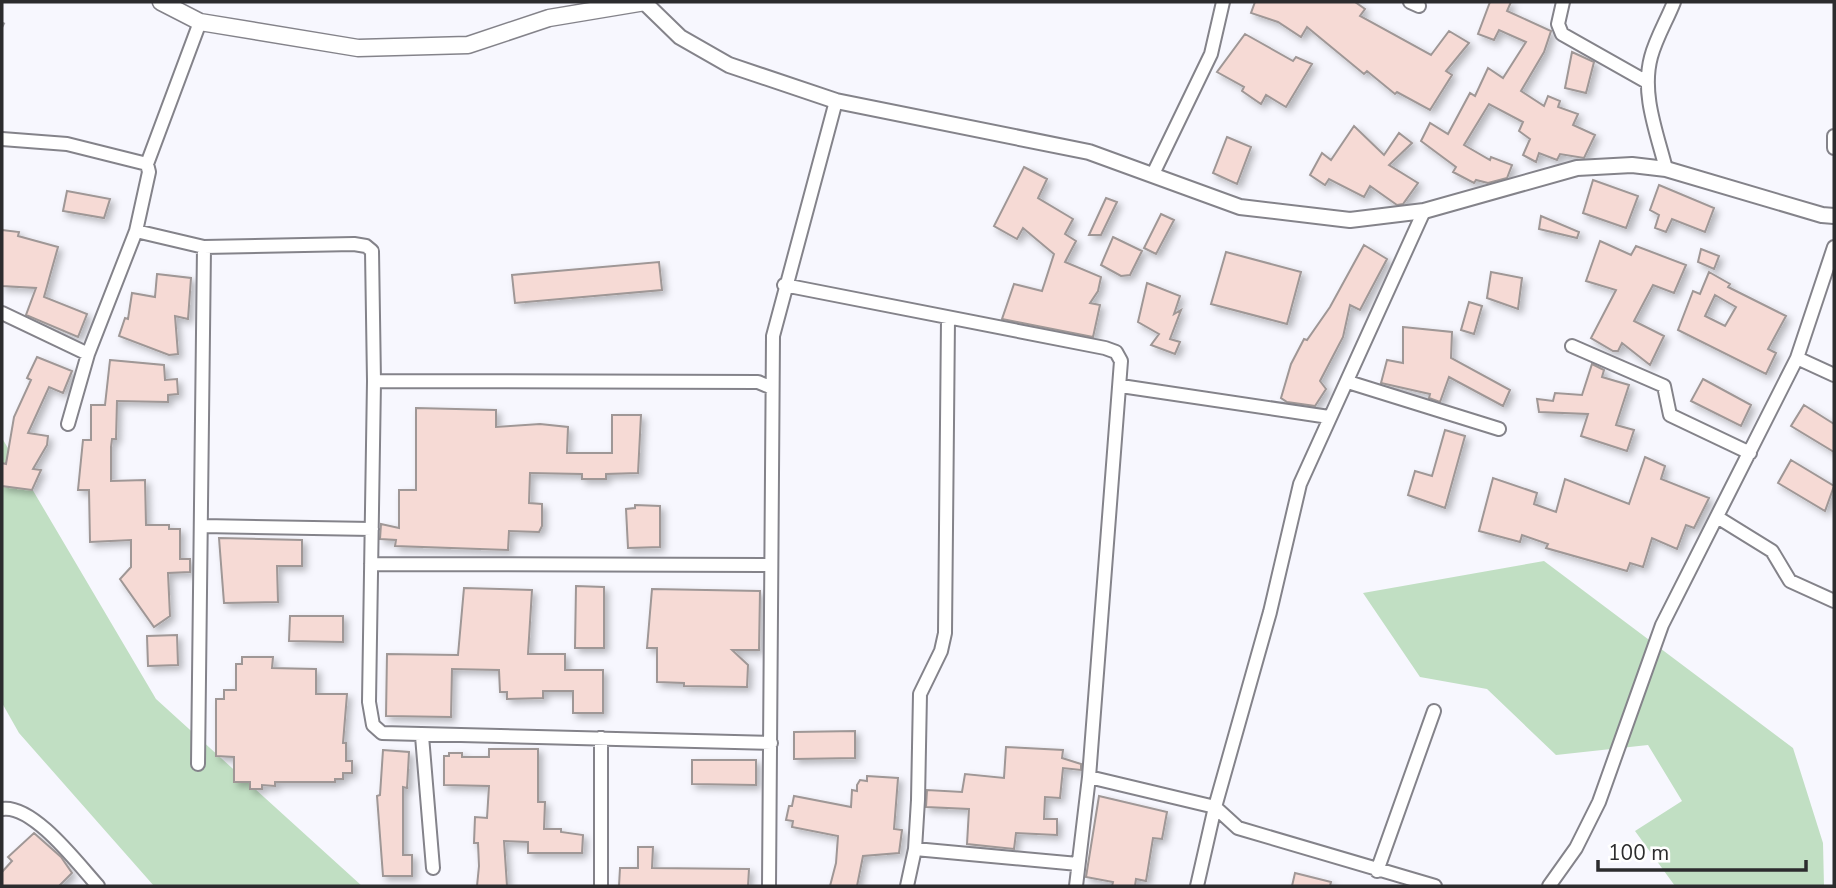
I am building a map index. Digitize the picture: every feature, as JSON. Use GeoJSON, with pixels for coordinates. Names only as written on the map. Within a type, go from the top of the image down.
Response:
{"type":"FeatureCollection","features":[{"type":"Feature","properties":{"kind":"main road"},"geometry":{"type":"LineString","coordinates":[[161,2],[201,22],[358,48],[468,45],[549,18],[645,2]]}},
{"type":"Feature","properties":{"kind":"street"},"geometry":{"type":"LineString","coordinates":[[645,2],[680,37],[729,65],[836,100],[1089,152],[1240,207],[1350,220],[1424,211],[1577,168],[1632,164],[1666,169],[1822,215],[1834,216]]}},
{"type":"Feature","properties":{"kind":"street"},"geometry":{"type":"LineString","coordinates":[[1153,174],[1211,54],[1223,2]]}},
{"type":"Feature","properties":{"kind":"street"},"geometry":{"type":"LineString","coordinates":[[1563,2],[1558,24],[1562,33],[1647,82]]}},
{"type":"Feature","properties":{"kind":"street"},"geometry":{"type":"LineString","coordinates":[[1666,169],[1650,108],[1647,82],[1653,51],[1674,2]]}},
{"type":"Feature","properties":{"kind":"street"},"geometry":{"type":"LineString","coordinates":[[68,424],[88,355],[136,231],[149,172],[147,164],[201,22]]}},
{"type":"Feature","properties":{"kind":"street"},"geometry":{"type":"LineString","coordinates":[[769,886],[773,400],[770,387],[773,336],[784,285],[836,100]]}},
{"type":"Feature","properties":{"kind":"street"},"geometry":{"type":"LineString","coordinates":[[1834,136],[1834,148]]}},
{"type":"Feature","properties":{"kind":"street"},"geometry":{"type":"LineString","coordinates":[[2,139],[67,144],[147,164]]}},
{"type":"Feature","properties":{"kind":"street"},"geometry":{"type":"LineString","coordinates":[[1197,886],[1215,807],[1270,612],[1300,484],[1424,211]]}},
{"type":"Feature","properties":{"kind":"street"},"geometry":{"type":"LineString","coordinates":[[136,231],[204,247],[366,246],[372,251],[374,381],[369,702],[373,725],[382,733],[771,743]]}},
{"type":"Feature","properties":{"kind":"street"},"geometry":{"type":"LineString","coordinates":[[198,764],[203,526],[204,247]]}},
{"type":"Feature","properties":{"kind":"street"},"geometry":{"type":"LineString","coordinates":[[1549,886],[1561,871],[1599,802],[1662,625],[1797,358],[1834,247]]}},
{"type":"Feature","properties":{"kind":"street"},"geometry":{"type":"LineString","coordinates":[[784,285],[1116,352],[1121,361],[1089,777],[1076,886]]}},
{"type":"Feature","properties":{"kind":"street"},"geometry":{"type":"LineString","coordinates":[[2,313],[88,355]]}},
{"type":"Feature","properties":{"kind":"street"},"geometry":{"type":"LineString","coordinates":[[907,886],[915,849],[920,694],[941,652],[945,633],[948,319]]}},
{"type":"Feature","properties":{"kind":"street"},"geometry":{"type":"LineString","coordinates":[[1572,346],[1664,386],[1670,415],[1750,453]]}},
{"type":"Feature","properties":{"kind":"street"},"geometry":{"type":"LineString","coordinates":[[1797,358],[1834,375]]}},
{"type":"Feature","properties":{"kind":"street"},"geometry":{"type":"LineString","coordinates":[[374,381],[758,382],[770,387]]}},
{"type":"Feature","properties":{"kind":"street"},"geometry":{"type":"LineString","coordinates":[[1348,382],[1499,429]]}},
{"type":"Feature","properties":{"kind":"street"},"geometry":{"type":"LineString","coordinates":[[1121,386],[1329,417]]}},
{"type":"Feature","properties":{"kind":"street"},"geometry":{"type":"LineString","coordinates":[[1717,517],[1772,551],[1790,581],[1834,601]]}},
{"type":"Feature","properties":{"kind":"street"},"geometry":{"type":"LineString","coordinates":[[203,526],[372,528]]}},
{"type":"Feature","properties":{"kind":"street"},"geometry":{"type":"LineString","coordinates":[[371,564],[770,565]]}},
{"type":"Feature","properties":{"kind":"street"},"geometry":{"type":"LineString","coordinates":[[1377,871],[1434,711]]}},
{"type":"Feature","properties":{"kind":"street"},"geometry":{"type":"LineString","coordinates":[[422,736],[433,868]]}},
{"type":"Feature","properties":{"kind":"street"},"geometry":{"type":"LineString","coordinates":[[601,738],[601,886]]}},
{"type":"Feature","properties":{"kind":"street"},"geometry":{"type":"LineString","coordinates":[[1089,777],[1215,807],[1238,828],[1435,886]]}},
{"type":"Feature","properties":{"kind":"street"},"geometry":{"type":"LineString","coordinates":[[2,809],[22,810],[67,851],[98,886]]}},
{"type":"Feature","properties":{"kind":"street"},"geometry":{"type":"LineString","coordinates":[[915,849],[1078,864]]}},
{"type":"Feature","properties":{"kind":"street"},"geometry":{"type":"LineString","coordinates":[[1561,871],[1562,886]]}},
{"type":"Feature","properties":{"kind":"path"},"geometry":{"type":"LineString","coordinates":[[2,27],[5,21]]}},
{"type":"Feature","properties":{"kind":"green space"},"geometry":{"type":"Polygon","coordinates":[[[2,438],[156,699],[362,886],[154,886],[19,733],[2,703],[2,438]]]}},
{"type":"Feature","properties":{"kind":"green space"},"geometry":{"type":"Polygon","coordinates":[[[1544,561],[1793,748],[1823,843],[1824,886],[1675,886],[1635,831],[1682,801],[1648,745],[1556,755],[1487,689],[1420,677],[1363,593],[1544,561]]]}},
{"type":"Feature","properties":{"kind":"building"},"geometry":{"type":"Polygon","coordinates":[[[1255,2],[1355,2],[1365,9],[1360,16],[1431,55],[1449,31],[1469,43],[1446,71],[1452,75],[1430,110],[1397,92],[1395,94],[1367,71],[1364,74],[1307,27],[1301,37],[1278,22],[1251,13],[1255,2]]]}},
{"type":"Feature","properties":{"kind":"building"},"geometry":{"type":"Polygon","coordinates":[[[1490,2],[1511,2],[1507,11],[1551,31],[1544,52],[1521,91],[1544,106],[1548,96],[1560,101],[1558,107],[1578,114],[1573,125],[1595,135],[1584,158],[1560,154],[1557,160],[1539,153],[1536,162],[1523,155],[1530,139],[1519,131],[1523,122],[1489,104],[1464,145],[1490,160],[1491,157],[1512,165],[1507,178],[1488,183],[1476,180],[1474,183],[1453,172],[1456,167],[1421,141],[1430,123],[1448,134],[1470,93],[1475,96],[1488,68],[1503,78],[1526,42],[1499,30],[1494,40],[1478,34],[1490,2]]]}},
{"type":"Feature","properties":{"kind":"building"},"geometry":{"type":"Polygon","coordinates":[[[1245,34],[1293,61],[1296,57],[1312,64],[1286,107],[1266,95],[1261,104],[1242,91],[1244,87],[1217,72],[1245,34]]]}},
{"type":"Feature","properties":{"kind":"building"},"geometry":{"type":"Polygon","coordinates":[[[1572,52],[1594,62],[1586,93],[1565,88],[1572,52]]]}},
{"type":"Feature","properties":{"kind":"building"},"geometry":{"type":"Polygon","coordinates":[[[1354,126],[1384,155],[1399,133],[1412,143],[1389,165],[1418,183],[1403,204],[1397,205],[1370,186],[1364,197],[1329,179],[1325,185],[1310,175],[1322,153],[1331,160],[1354,126]]]}},
{"type":"Feature","properties":{"kind":"building"},"geometry":{"type":"Polygon","coordinates":[[[1227,137],[1251,147],[1237,184],[1213,173],[1227,137]]]}},
{"type":"Feature","properties":{"kind":"building"},"geometry":{"type":"Polygon","coordinates":[[[1024,167],[1047,179],[1038,198],[1073,219],[1065,234],[1076,241],[1065,262],[1101,277],[1098,291],[1090,303],[1100,305],[1093,337],[1002,319],[1014,284],[1042,291],[1054,254],[1023,228],[1017,239],[994,226],[1024,167]]]}},
{"type":"Feature","properties":{"kind":"building"},"geometry":{"type":"Polygon","coordinates":[[[1593,180],[1638,196],[1626,228],[1583,213],[1593,180]]]}},
{"type":"Feature","properties":{"kind":"building"},"geometry":{"type":"Polygon","coordinates":[[[1659,185],[1714,208],[1705,232],[1672,219],[1666,232],[1655,228],[1659,215],[1650,210],[1659,185]]]}},
{"type":"Feature","properties":{"kind":"building"},"geometry":{"type":"Polygon","coordinates":[[[67,191],[110,199],[104,218],[63,211],[67,191]]]}},
{"type":"Feature","properties":{"kind":"building"},"geometry":{"type":"Polygon","coordinates":[[[1106,198],[1117,202],[1101,235],[1089,235],[1106,198]]]}},
{"type":"Feature","properties":{"kind":"building"},"geometry":{"type":"Polygon","coordinates":[[[1161,214],[1174,220],[1156,254],[1144,248],[1161,214]]]}},
{"type":"Feature","properties":{"kind":"building"},"geometry":{"type":"Polygon","coordinates":[[[1541,216],[1579,232],[1577,238],[1539,229],[1541,216]]]}},
{"type":"Feature","properties":{"kind":"building"},"geometry":{"type":"Polygon","coordinates":[[[2,230],[19,232],[18,236],[58,247],[44,297],[87,314],[78,337],[26,315],[36,288],[2,286],[2,230]]]}},
{"type":"Feature","properties":{"kind":"building"},"geometry":{"type":"Polygon","coordinates":[[[1113,237],[1142,251],[1130,275],[1121,276],[1101,265],[1113,237]]]}},
{"type":"Feature","properties":{"kind":"building"},"geometry":{"type":"Polygon","coordinates":[[[1600,241],[1631,255],[1636,246],[1686,265],[1674,293],[1653,285],[1634,321],[1664,336],[1650,365],[1622,343],[1618,351],[1613,351],[1591,338],[1616,290],[1586,281],[1600,241]]]}},
{"type":"Feature","properties":{"kind":"building"},"geometry":{"type":"Polygon","coordinates":[[[1364,245],[1387,259],[1360,310],[1350,305],[1343,337],[1320,381],[1326,389],[1315,406],[1287,402],[1281,398],[1291,364],[1304,339],[1307,340],[1330,307],[1364,245]]]}},
{"type":"Feature","properties":{"kind":"building"},"geometry":{"type":"Polygon","coordinates":[[[1701,249],[1719,256],[1714,269],[1698,262],[1701,249]]]}},
{"type":"Feature","properties":{"kind":"building"},"geometry":{"type":"Polygon","coordinates":[[[1226,252],[1301,272],[1287,324],[1211,304],[1226,252]]]}},
{"type":"Feature","properties":{"kind":"building"},"geometry":{"type":"Polygon","coordinates":[[[659,262],[662,290],[515,303],[512,275],[659,262]]]}},
{"type":"Feature","properties":{"kind":"building"},"geometry":{"type":"Polygon","coordinates":[[[1491,272],[1522,278],[1518,309],[1487,298],[1491,272]]]}},
{"type":"Feature","properties":{"kind":"building"},"geometry":{"type":"Polygon","coordinates":[[[1709,272],[1730,284],[1728,287],[1786,316],[1768,349],[1776,353],[1766,374],[1678,330],[1693,291],[1700,294],[1709,272]],[[1715,295],[1705,316],[1725,326],[1736,307],[1715,295]]]}},
{"type":"Feature","properties":{"kind":"building"},"geometry":{"type":"Polygon","coordinates":[[[157,274],[191,278],[188,319],[175,316],[178,354],[169,355],[119,336],[125,318],[128,319],[132,293],[155,297],[157,274]]]}},
{"type":"Feature","properties":{"kind":"building"},"geometry":{"type":"Polygon","coordinates":[[[1147,283],[1180,296],[1174,314],[1181,310],[1170,339],[1180,342],[1175,354],[1151,345],[1159,334],[1138,322],[1147,283]]]}},
{"type":"Feature","properties":{"kind":"building"},"geometry":{"type":"Polygon","coordinates":[[[1469,302],[1482,306],[1474,334],[1461,330],[1469,302]]]}},
{"type":"Feature","properties":{"kind":"building"},"geometry":{"type":"Polygon","coordinates":[[[1403,327],[1452,332],[1451,358],[1510,390],[1503,406],[1449,377],[1440,402],[1429,398],[1430,394],[1381,383],[1387,360],[1403,363],[1403,327]]]}},
{"type":"Feature","properties":{"kind":"building"},"geometry":{"type":"Polygon","coordinates":[[[37,357],[72,371],[63,393],[49,387],[28,433],[48,436],[47,445],[33,469],[41,470],[32,490],[2,486],[2,463],[6,464],[14,417],[31,380],[27,378],[37,357]]]}},
{"type":"Feature","properties":{"kind":"building"},"geometry":{"type":"Polygon","coordinates":[[[110,360],[164,365],[165,380],[177,379],[178,394],[168,395],[168,402],[117,401],[116,439],[112,439],[111,447],[111,481],[145,480],[146,525],[169,525],[169,529],[180,529],[180,559],[190,559],[190,572],[168,573],[170,616],[154,627],[120,579],[131,567],[131,540],[90,542],[89,490],[78,490],[83,440],[91,440],[91,405],[105,405],[110,360]]]}},
{"type":"Feature","properties":{"kind":"building"},"geometry":{"type":"Polygon","coordinates":[[[1592,364],[1604,370],[1602,377],[1629,385],[1616,425],[1634,430],[1627,451],[1581,436],[1588,414],[1539,412],[1537,399],[1553,401],[1555,393],[1582,395],[1592,364]]]}},
{"type":"Feature","properties":{"kind":"building"},"geometry":{"type":"Polygon","coordinates":[[[1703,379],[1751,405],[1741,426],[1691,401],[1703,379]]]}},
{"type":"Feature","properties":{"kind":"building"},"geometry":{"type":"Polygon","coordinates":[[[1804,405],[1834,424],[1834,452],[1791,426],[1804,405]]]}},
{"type":"Feature","properties":{"kind":"building"},"geometry":{"type":"Polygon","coordinates":[[[416,408],[496,410],[496,427],[540,424],[568,427],[567,453],[612,453],[612,415],[641,415],[638,473],[606,474],[606,479],[582,479],[582,474],[530,473],[529,503],[542,504],[542,526],[539,532],[509,531],[508,550],[395,546],[396,540],[380,539],[381,524],[399,528],[399,490],[416,490],[416,408]]]}},
{"type":"Feature","properties":{"kind":"building"},"geometry":{"type":"Polygon","coordinates":[[[1445,430],[1465,436],[1445,508],[1408,495],[1415,471],[1432,476],[1445,430]]]}},
{"type":"Feature","properties":{"kind":"building"},"geometry":{"type":"Polygon","coordinates":[[[1645,457],[1665,466],[1661,479],[1709,498],[1694,528],[1686,525],[1677,549],[1652,538],[1643,567],[1630,563],[1627,571],[1546,548],[1548,544],[1522,535],[1520,542],[1479,531],[1493,478],[1537,493],[1534,504],[1556,512],[1565,479],[1629,504],[1645,457]]]}},
{"type":"Feature","properties":{"kind":"building"},"geometry":{"type":"Polygon","coordinates":[[[1791,460],[1834,486],[1825,511],[1778,483],[1791,460]]]}},
{"type":"Feature","properties":{"kind":"building"},"geometry":{"type":"Polygon","coordinates":[[[635,505],[660,506],[660,547],[628,548],[626,509],[635,508],[635,505]]]}},
{"type":"Feature","properties":{"kind":"building"},"geometry":{"type":"Polygon","coordinates":[[[219,538],[302,540],[302,566],[277,566],[278,602],[224,603],[219,538]]]}},
{"type":"Feature","properties":{"kind":"building"},"geometry":{"type":"Polygon","coordinates":[[[576,586],[604,587],[604,648],[575,648],[576,586]]]}},
{"type":"Feature","properties":{"kind":"building"},"geometry":{"type":"Polygon","coordinates":[[[464,588],[532,590],[528,654],[565,654],[565,670],[603,670],[603,713],[573,713],[573,691],[543,691],[543,698],[507,699],[507,692],[500,692],[499,670],[452,669],[451,717],[386,716],[387,654],[458,655],[464,588]]]}},
{"type":"Feature","properties":{"kind":"building"},"geometry":{"type":"Polygon","coordinates":[[[652,589],[760,591],[759,650],[732,650],[748,665],[747,687],[684,686],[684,683],[657,682],[657,648],[647,648],[652,589]]]}},
{"type":"Feature","properties":{"kind":"building"},"geometry":{"type":"Polygon","coordinates":[[[290,616],[343,616],[343,642],[289,641],[290,616]]]}},
{"type":"Feature","properties":{"kind":"building"},"geometry":{"type":"Polygon","coordinates":[[[177,635],[178,665],[148,666],[147,636],[177,635]]]}},
{"type":"Feature","properties":{"kind":"building"},"geometry":{"type":"Polygon","coordinates":[[[242,657],[273,657],[272,668],[316,669],[316,694],[347,694],[343,743],[346,743],[346,761],[352,761],[352,773],[343,773],[343,779],[335,779],[335,782],[275,782],[275,786],[262,785],[262,789],[250,789],[250,782],[234,782],[234,757],[216,756],[216,699],[224,699],[224,690],[236,690],[236,664],[242,664],[242,657]]]}},
{"type":"Feature","properties":{"kind":"building"},"geometry":{"type":"Polygon","coordinates":[[[855,731],[855,758],[794,759],[794,732],[855,731]]]}},
{"type":"Feature","properties":{"kind":"building"},"geometry":{"type":"Polygon","coordinates":[[[1006,747],[1063,750],[1062,758],[1081,764],[1081,770],[1063,768],[1060,798],[1045,797],[1044,819],[1057,819],[1057,835],[1016,833],[1014,849],[967,844],[969,809],[926,807],[927,790],[962,792],[965,774],[1004,778],[1006,747]]]}},
{"type":"Feature","properties":{"kind":"building"},"geometry":{"type":"Polygon","coordinates":[[[489,749],[538,749],[538,802],[545,802],[544,829],[561,829],[561,832],[583,835],[582,853],[528,853],[528,842],[504,841],[507,886],[477,886],[479,866],[478,843],[474,843],[475,817],[487,818],[489,786],[444,785],[444,756],[449,756],[449,753],[462,753],[462,757],[489,757],[489,749]]]}},
{"type":"Feature","properties":{"kind":"building"},"geometry":{"type":"Polygon","coordinates":[[[383,750],[409,752],[407,788],[403,787],[403,855],[412,855],[412,876],[383,876],[377,796],[380,795],[383,750]]]}},
{"type":"Feature","properties":{"kind":"building"},"geometry":{"type":"Polygon","coordinates":[[[692,760],[756,760],[756,785],[692,784],[692,760]]]}},
{"type":"Feature","properties":{"kind":"building"},"geometry":{"type":"Polygon","coordinates":[[[867,776],[898,778],[894,829],[902,830],[899,853],[863,856],[857,886],[830,886],[836,863],[838,836],[792,827],[793,821],[786,820],[789,806],[792,806],[794,796],[851,807],[852,790],[857,791],[860,780],[867,781],[867,776]]]}},
{"type":"Feature","properties":{"kind":"building"},"geometry":{"type":"Polygon","coordinates":[[[1099,796],[1167,812],[1162,839],[1153,838],[1146,881],[1136,879],[1135,886],[1112,886],[1113,882],[1086,877],[1099,796]]]}},
{"type":"Feature","properties":{"kind":"building"},"geometry":{"type":"Polygon","coordinates":[[[34,833],[61,857],[72,873],[59,886],[2,886],[2,872],[12,861],[8,857],[34,833]]]}},
{"type":"Feature","properties":{"kind":"building"},"geometry":{"type":"Polygon","coordinates":[[[638,847],[653,847],[652,868],[749,869],[748,886],[619,886],[620,868],[638,868],[638,847]]]}},
{"type":"Feature","properties":{"kind":"building"},"geometry":{"type":"Polygon","coordinates":[[[1295,873],[1331,882],[1330,886],[1292,886],[1295,873]]]}}]}
